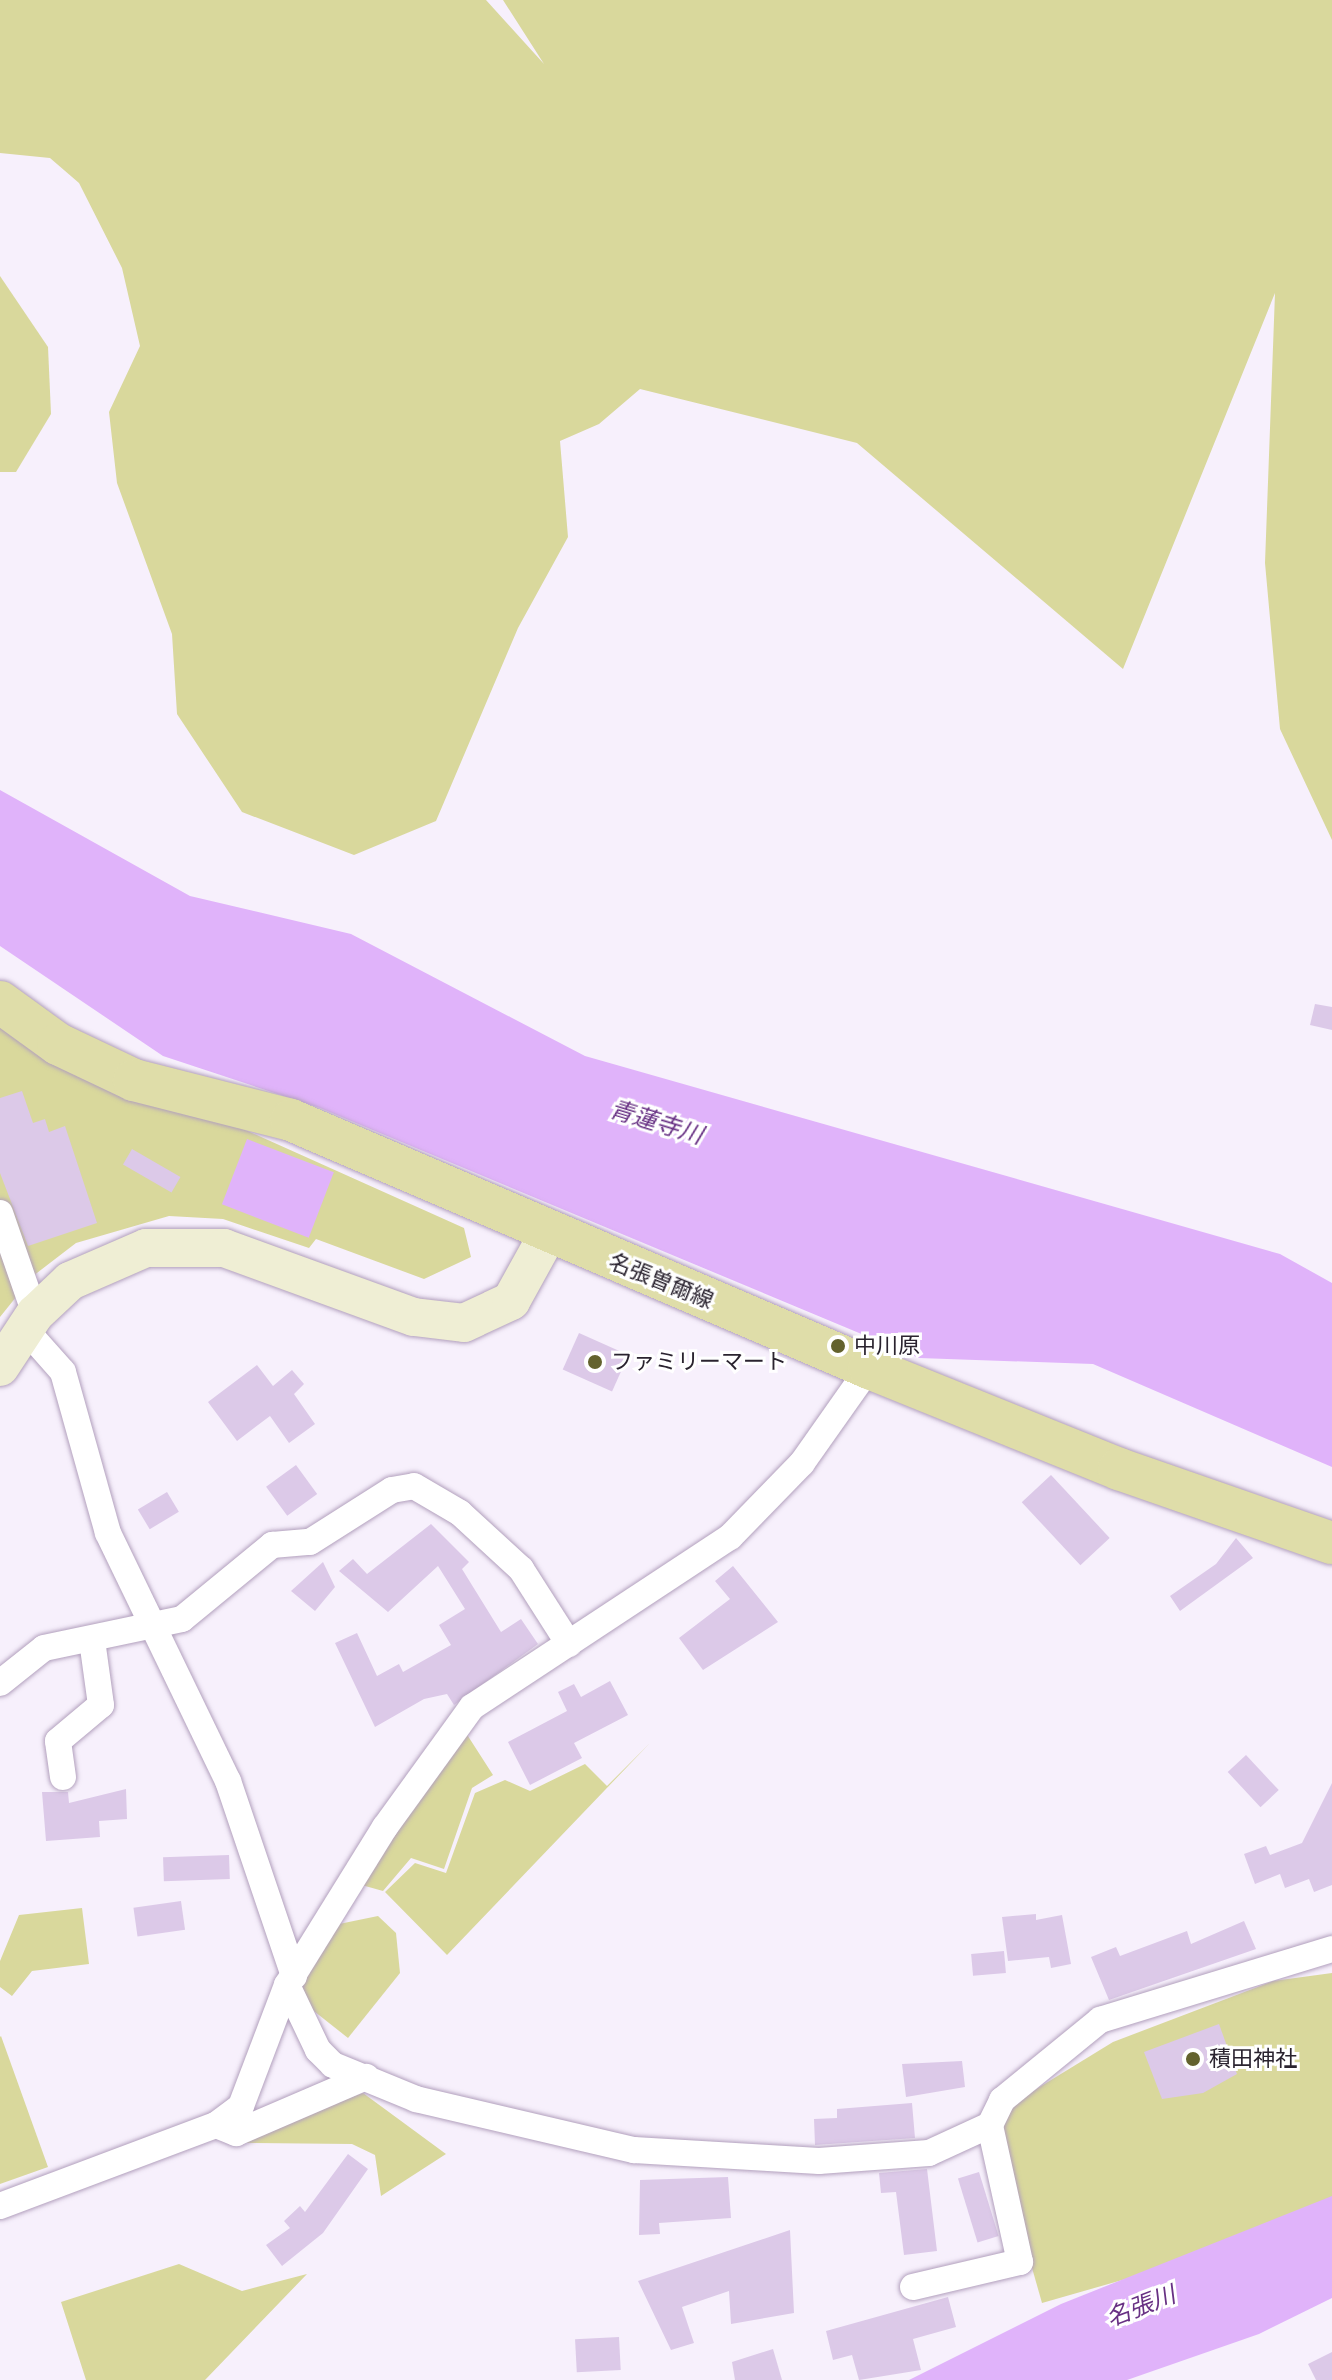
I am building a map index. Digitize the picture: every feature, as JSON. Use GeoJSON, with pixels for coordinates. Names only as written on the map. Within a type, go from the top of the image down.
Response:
{"type":"FeatureCollection","features":[{"type":"Feature","properties":{"kind":"main road","name":"名張曽爾線"},"geometry":{"type":"LineString","coordinates":[[0,1002],[100,1065],[178,1096],[291,1120],[548,1234],[869,1368],[1119,1469],[1332,1543]]}},
{"type":"Feature","properties":{"kind":"street"},"geometry":{"type":"LineString","coordinates":[[0,1213],[30,1321],[63,1372],[96,1500],[153,1630],[186,1684],[228,1781],[290,1981],[318,2050],[366,2077],[416,2099],[634,2150],[871,2159],[929,2153],[990,2125]]}},
{"type":"Feature","properties":{"kind":"street"},"geometry":{"type":"LineString","coordinates":[[0,1367],[30,1321],[92,1266],[146,1248],[196,1243],[264,1260],[414,1317],[464,1323],[511,1301],[548,1234]]}},
{"type":"Feature","properties":{"kind":"street"},"geometry":{"type":"LineString","coordinates":[[0,2206],[216,2125],[248,2097],[290,1981],[385,1827],[472,1707],[730,1537],[802,1463],[869,1368]]}},
{"type":"Feature","properties":{"kind":"street"},"geometry":{"type":"LineString","coordinates":[[0,1683],[44,1648],[153,1630],[182,1619],[272,1545],[310,1542],[392,1490],[414,1486],[460,1513],[521,1569],[569,1644]]}},
{"type":"Feature","properties":{"kind":"street"},"geometry":{"type":"LineString","coordinates":[[63,1777],[58,1741],[101,1705],[92,1640]]}},
{"type":"Feature","properties":{"kind":"street"},"geometry":{"type":"LineString","coordinates":[[913,2287],[1020,2262],[990,2125],[1002,2100],[1100,2020],[1332,1949]]}},
{"type":"Feature","properties":{"kind":"street"},"geometry":{"type":"LineString","coordinates":[[216,2125],[236,2133],[366,2077]]}},
{"type":"Feature","properties":{"kind":"shaded area"},"geometry":{"type":"Polygon","coordinates":[[[0,0],[486,0],[544,64],[503,0],[1332,0],[1332,840],[1280,729],[1265,563],[1275,293],[1123,669],[857,443],[640,389],[599,424],[560,441],[568,537],[518,628],[436,821],[354,855],[242,812],[177,714],[172,634],[117,483],[109,412],[140,346],[122,268],[79,183],[50,158],[0,153],[0,0]]]}},
{"type":"Feature","properties":{"kind":"shaded area"},"geometry":{"type":"Polygon","coordinates":[[[0,276],[48,347],[51,414],[16,472],[0,472],[0,276]]]}},
{"type":"Feature","properties":{"kind":"shaded area"},"geometry":{"type":"Polygon","coordinates":[[[0,1020],[464,1228],[471,1257],[424,1279],[316,1239],[309,1248],[223,1219],[169,1216],[76,1243],[33,1276],[0,1317],[0,1020]]]}},
{"type":"Feature","properties":{"kind":"shaded area"},"geometry":{"type":"Polygon","coordinates":[[[466,1733],[493,1775],[472,1788],[444,1869],[411,1858],[383,1891],[358,1884],[466,1733]]]}},
{"type":"Feature","properties":{"kind":"shaded area"},"geometry":{"type":"Polygon","coordinates":[[[650,1743],[447,1955],[385,1892],[415,1863],[446,1873],[475,1793],[505,1780],[530,1791],[585,1764],[607,1786],[650,1743]]]}},
{"type":"Feature","properties":{"kind":"shaded area"},"geometry":{"type":"Polygon","coordinates":[[[82,1908],[89,1964],[32,1971],[12,1996],[0,1987],[0,1961],[19,1915],[82,1908]]]}},
{"type":"Feature","properties":{"kind":"shaded area"},"geometry":{"type":"Polygon","coordinates":[[[378,1916],[396,1933],[400,1973],[348,2038],[286,1989],[339,1924],[378,1916]]]}},
{"type":"Feature","properties":{"kind":"shaded area"},"geometry":{"type":"Polygon","coordinates":[[[1332,1973],[1332,2220],[1042,2303],[998,2148],[1007,2107],[1113,2042],[1273,1981],[1332,1973]]]}},
{"type":"Feature","properties":{"kind":"shaded area"},"geometry":{"type":"Polygon","coordinates":[[[0,2037],[48,2167],[0,2184],[0,2037]]]}},
{"type":"Feature","properties":{"kind":"shaded area"},"geometry":{"type":"Polygon","coordinates":[[[363,2093],[446,2154],[381,2196],[375,2155],[352,2144],[247,2143],[247,2134],[363,2093]]]}},
{"type":"Feature","properties":{"kind":"shaded area"},"geometry":{"type":"Polygon","coordinates":[[[179,2264],[242,2291],[307,2274],[205,2380],[86,2380],[61,2302],[179,2264]]]}},
{"type":"Feature","properties":{"kind":"water","name":"青蓮寺川"},"geometry":{"type":"Polygon","coordinates":[[[0,790],[190,896],[351,934],[585,1056],[1280,1254],[1332,1283],[1332,1467],[1093,1364],[919,1358],[320,1108],[163,1056],[0,946],[0,790]]]}},
{"type":"Feature","properties":{"kind":"water"},"geometry":{"type":"Polygon","coordinates":[[[247,1139],[334,1172],[309,1238],[222,1204],[247,1139]]]}},
{"type":"Feature","properties":{"kind":"water","name":"名張川"},"geometry":{"type":"Polygon","coordinates":[[[1332,2196],[1332,2298],[1259,2334],[1127,2380],[909,2380],[1061,2304],[1332,2196]]]}},
{"type":"Feature","properties":{"kind":"building"},"geometry":{"type":"Polygon","coordinates":[[[1315,1004],[1332,1007],[1332,1030],[1310,1025],[1315,1004]]]}},
{"type":"Feature","properties":{"kind":"building"},"geometry":{"type":"Polygon","coordinates":[[[22,1091],[33,1123],[45,1119],[49,1132],[65,1126],[97,1223],[28,1246],[0,1173],[0,1098],[22,1091]]]}},
{"type":"Feature","properties":{"kind":"building"},"geometry":{"type":"Polygon","coordinates":[[[132,1149],[180,1177],[171,1193],[123,1165],[132,1149]]]}},
{"type":"Feature","properties":{"kind":"building","name":"ファミリーマート"},"geometry":{"type":"Polygon","coordinates":[[[579,1333],[628,1355],[612,1392],[563,1370],[579,1333]]]}},
{"type":"Feature","properties":{"kind":"building"},"geometry":{"type":"Polygon","coordinates":[[[257,1365],[273,1386],[292,1370],[304,1384],[294,1394],[315,1424],[289,1443],[270,1416],[237,1441],[208,1402],[257,1365]]]}},
{"type":"Feature","properties":{"kind":"building"},"geometry":{"type":"Polygon","coordinates":[[[296,1465],[317,1494],[287,1516],[266,1487],[296,1465]]]}},
{"type":"Feature","properties":{"kind":"building"},"geometry":{"type":"Polygon","coordinates":[[[1051,1475],[1110,1538],[1080,1565],[1022,1502],[1051,1475]]]}},
{"type":"Feature","properties":{"kind":"building"},"geometry":{"type":"Polygon","coordinates":[[[167,1492],[179,1512],[150,1529],[138,1510],[167,1492]]]}},
{"type":"Feature","properties":{"kind":"building"},"geometry":{"type":"Polygon","coordinates":[[[431,1524],[469,1562],[462,1569],[501,1632],[521,1619],[538,1644],[454,1705],[447,1694],[424,1699],[375,1727],[335,1643],[357,1633],[377,1676],[399,1664],[403,1672],[451,1645],[439,1625],[465,1609],[438,1566],[388,1612],[339,1571],[353,1559],[367,1574],[431,1524]]]}},
{"type":"Feature","properties":{"kind":"building"},"geometry":{"type":"Polygon","coordinates":[[[1236,1538],[1253,1558],[1180,1611],[1170,1596],[1216,1564],[1236,1538]]]}},
{"type":"Feature","properties":{"kind":"building"},"geometry":{"type":"Polygon","coordinates":[[[323,1562],[335,1587],[315,1611],[291,1591],[323,1562]]]}},
{"type":"Feature","properties":{"kind":"building"},"geometry":{"type":"Polygon","coordinates":[[[733,1566],[778,1622],[703,1670],[679,1638],[730,1599],[715,1581],[733,1566]]]}},
{"type":"Feature","properties":{"kind":"building"},"geometry":{"type":"Polygon","coordinates":[[[610,1681],[628,1715],[574,1743],[582,1758],[530,1785],[508,1742],[567,1711],[558,1692],[574,1684],[581,1697],[610,1681]]]}},
{"type":"Feature","properties":{"kind":"building"},"geometry":{"type":"Polygon","coordinates":[[[1246,1755],[1279,1790],[1260,1807],[1228,1772],[1246,1755]]]}},
{"type":"Feature","properties":{"kind":"building"},"geometry":{"type":"Polygon","coordinates":[[[1332,1783],[1332,1885],[1314,1892],[1309,1879],[1285,1888],[1280,1874],[1255,1884],[1244,1854],[1266,1846],[1270,1855],[1302,1843],[1332,1783]]]}},
{"type":"Feature","properties":{"kind":"building"},"geometry":{"type":"Polygon","coordinates":[[[126,1789],[127,1819],[99,1821],[100,1837],[46,1841],[42,1792],[68,1792],[69,1803],[126,1789]]]}},
{"type":"Feature","properties":{"kind":"building"},"geometry":{"type":"Polygon","coordinates":[[[229,1855],[230,1879],[164,1881],[163,1857],[229,1855]]]}},
{"type":"Feature","properties":{"kind":"building"},"geometry":{"type":"Polygon","coordinates":[[[181,1901],[185,1930],[138,1936],[133,1908],[181,1901]]]}},
{"type":"Feature","properties":{"kind":"building"},"geometry":{"type":"Polygon","coordinates":[[[1036,1914],[1036,1920],[1062,1915],[1071,1964],[1051,1968],[1049,1957],[1008,1961],[1002,1917],[1036,1914]]]}},
{"type":"Feature","properties":{"kind":"building"},"geometry":{"type":"Polygon","coordinates":[[[1244,1921],[1256,1949],[1109,2000],[1091,1957],[1116,1947],[1120,1956],[1187,1931],[1191,1944],[1244,1921]]]}},
{"type":"Feature","properties":{"kind":"building"},"geometry":{"type":"Polygon","coordinates":[[[1004,1951],[1006,1973],[973,1976],[971,1954],[1004,1951]]]}},
{"type":"Feature","properties":{"kind":"building"},"geometry":{"type":"Polygon","coordinates":[[[1219,2024],[1237,2074],[1203,2093],[1162,2099],[1144,2052],[1219,2024]]]}},
{"type":"Feature","properties":{"kind":"building"},"geometry":{"type":"Polygon","coordinates":[[[962,2061],[965,2087],[906,2097],[902,2064],[962,2061]]]}},
{"type":"Feature","properties":{"kind":"building"},"geometry":{"type":"Polygon","coordinates":[[[912,2103],[915,2138],[815,2145],[814,2119],[837,2118],[837,2109],[912,2103]]]}},
{"type":"Feature","properties":{"kind":"building"},"geometry":{"type":"Polygon","coordinates":[[[348,2154],[368,2169],[323,2233],[282,2266],[266,2245],[290,2228],[284,2221],[300,2206],[305,2212],[348,2154]]]}},
{"type":"Feature","properties":{"kind":"building"},"geometry":{"type":"Polygon","coordinates":[[[927,2169],[937,2251],[904,2255],[896,2192],[881,2193],[879,2173],[927,2169]]]}},
{"type":"Feature","properties":{"kind":"building"},"geometry":{"type":"Polygon","coordinates":[[[979,2172],[999,2236],[978,2243],[958,2178],[979,2172]]]}},
{"type":"Feature","properties":{"kind":"building"},"geometry":{"type":"Polygon","coordinates":[[[728,2177],[731,2218],[659,2223],[660,2234],[639,2235],[640,2180],[728,2177]]]}},
{"type":"Feature","properties":{"kind":"building"},"geometry":{"type":"Polygon","coordinates":[[[790,2230],[794,2313],[731,2324],[729,2291],[682,2307],[694,2343],[671,2350],[638,2281],[790,2230]]]}},
{"type":"Feature","properties":{"kind":"building"},"geometry":{"type":"Polygon","coordinates":[[[948,2297],[956,2327],[913,2339],[921,2370],[859,2380],[852,2355],[833,2360],[826,2331],[948,2297]]]}},
{"type":"Feature","properties":{"kind":"building"},"geometry":{"type":"Polygon","coordinates":[[[619,2337],[621,2370],[577,2372],[575,2339],[619,2337]]]}},
{"type":"Feature","properties":{"kind":"building"},"geometry":{"type":"Polygon","coordinates":[[[773,2349],[782,2380],[735,2380],[732,2362],[773,2349]]]}},
{"type":"Feature","properties":{"kind":"building"},"geometry":{"type":"Polygon","coordinates":[[[1332,2352],[1332,2380],[1316,2380],[1308,2364],[1332,2352]]]}},
{"type":"Feature","properties":{"kind":"place","name":"中川原"},"geometry":{"type":"Point","coordinates":[838,1346]}},
{"type":"Feature","properties":{"kind":"place","name":"ファミリーマート"},"geometry":{"type":"Point","coordinates":[595,1362]}},
{"type":"Feature","properties":{"kind":"place","name":"積田神社"},"geometry":{"type":"Point","coordinates":[1193,2059]}}]}
